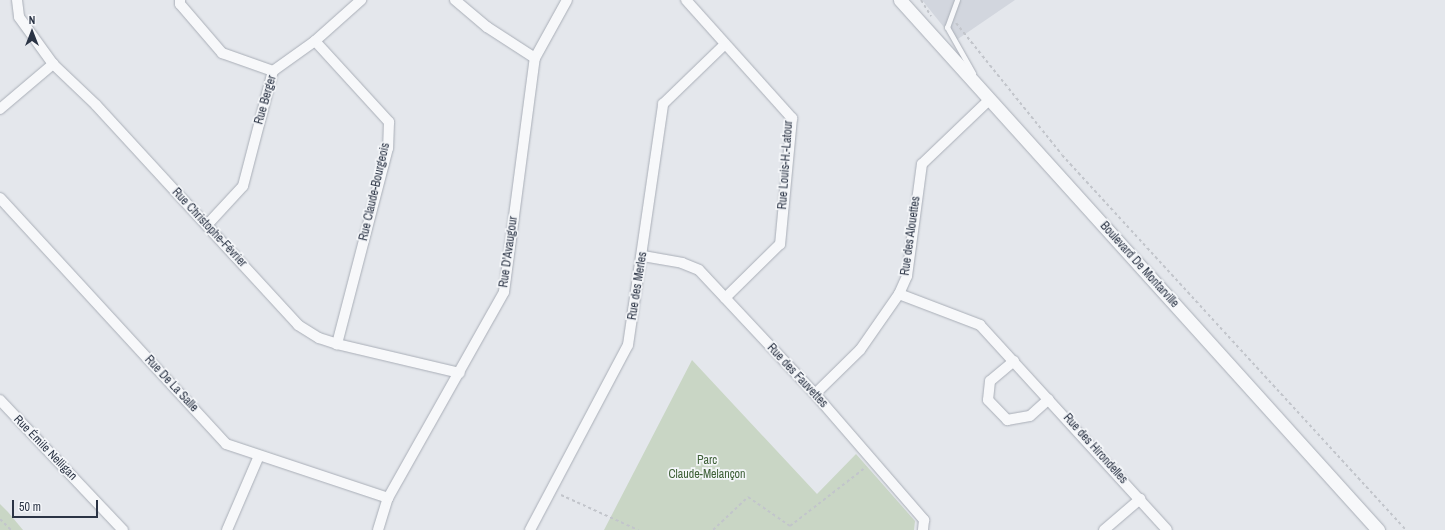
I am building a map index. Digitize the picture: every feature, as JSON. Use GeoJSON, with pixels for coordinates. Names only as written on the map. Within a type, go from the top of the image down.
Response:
{"type":"FeatureCollection","features":[{"type":"Feature","properties":{"kind":"street","name":"Rue Christophe-Février"},"geometry":{"type":"LineString","coordinates":[[17,0],[19,17],[53,64],[96,105],[298,325],[319,338],[337,344],[460,373]]}},
{"type":"Feature","properties":{"kind":"street"},"geometry":{"type":"LineString","coordinates":[[180,0],[180,4],[222,53],[273,71]]}},
{"type":"Feature","properties":{"kind":"street","name":"Rue Berger"},"geometry":{"type":"LineString","coordinates":[[207,225],[243,186],[273,71],[315,41],[361,0]]}},
{"type":"Feature","properties":{"kind":"street"},"geometry":{"type":"LineString","coordinates":[[455,0],[487,27],[536,58]]}},
{"type":"Feature","properties":{"kind":"street","name":"Rue D'Avaugour"},"geometry":{"type":"LineString","coordinates":[[378,530],[388,498],[460,373],[504,292],[536,58],[567,0]]}},
{"type":"Feature","properties":{"kind":"street","name":"Rue Louis-H.-Latour"},"geometry":{"type":"LineString","coordinates":[[686,0],[724,45],[792,118],[780,244],[725,298]]}},
{"type":"Feature","properties":{"kind":"street","name":"Boulevard De Montarville"},"geometry":{"type":"LineString","coordinates":[[900,0],[1378,530]]}},
{"type":"Feature","properties":{"kind":"street","name":"Rue Claude-Bourgeois"},"geometry":{"type":"LineString","coordinates":[[315,41],[388,122],[388,148],[337,344]]}},
{"type":"Feature","properties":{"kind":"street","name":"Rue des Merles"},"geometry":{"type":"LineString","coordinates":[[530,530],[628,345],[643,256],[663,104],[676,87],[724,45]]}},
{"type":"Feature","properties":{"kind":"street"},"geometry":{"type":"LineString","coordinates":[[0,109],[53,64]]}},
{"type":"Feature","properties":{"kind":"street","name":"Rue des Alouettes"},"geometry":{"type":"LineString","coordinates":[[815,394],[860,350],[899,294],[907,276],[922,164],[990,99]]}},
{"type":"Feature","properties":{"kind":"street","name":"Rue De La Salle"},"geometry":{"type":"LineString","coordinates":[[0,198],[226,444],[258,458],[388,498]]}},
{"type":"Feature","properties":{"kind":"street","name":"Rue des Fauvettes"},"geometry":{"type":"LineString","coordinates":[[643,256],[682,262],[699,270],[815,394],[924,520],[923,530]]}},
{"type":"Feature","properties":{"kind":"street","name":"Rue des Hirondelles"},"geometry":{"type":"LineString","coordinates":[[899,294],[980,325],[1049,398],[1167,530]]}},
{"type":"Feature","properties":{"kind":"street"},"geometry":{"type":"LineString","coordinates":[[1014,361],[990,381],[988,400],[1007,420],[1030,416],[1049,398]]}},
{"type":"Feature","properties":{"kind":"street","name":"Rue Émile Nelligan"},"geometry":{"type":"LineString","coordinates":[[0,400],[124,530]]}},
{"type":"Feature","properties":{"kind":"street"},"geometry":{"type":"LineString","coordinates":[[228,530],[258,458]]}},
{"type":"Feature","properties":{"kind":"street"},"geometry":{"type":"LineString","coordinates":[[1104,530],[1140,499]]}},
{"type":"Feature","properties":{"kind":"lane"},"geometry":{"type":"LineString","coordinates":[[957,0],[947,27],[978,85]]}},
{"type":"Feature","properties":{"kind":"path"},"geometry":{"type":"LineString","coordinates":[[921,0],[934,19]]}},
{"type":"Feature","properties":{"kind":"path","name":"Boulevard De Montarville"},"geometry":{"type":"LineString","coordinates":[[950,21],[958,24],[966,40],[1062,156],[1406,530]]}},
{"type":"Feature","properties":{"kind":"path"},"geometry":{"type":"LineString","coordinates":[[790,526],[873,461]]}},
{"type":"Feature","properties":{"kind":"path"},"geometry":{"type":"LineString","coordinates":[[551,490],[638,530]]}},
{"type":"Feature","properties":{"kind":"path"},"geometry":{"type":"LineString","coordinates":[[713,530],[748,497],[790,526],[793,530]]}},
{"type":"Feature","properties":{"kind":"path"},"geometry":{"type":"LineString","coordinates":[[0,519],[11,530]]}},
{"type":"Feature","properties":{"kind":"shaded area"},"geometry":{"type":"Polygon","coordinates":[[[922,0],[1015,0],[955,41],[922,0]]]}},
{"type":"Feature","properties":{"kind":"green space","name":"Parc Claude-Melançon"},"geometry":{"type":"Polygon","coordinates":[[[692,360],[817,494],[856,454],[915,521],[914,530],[604,530],[692,360]]]}},
{"type":"Feature","properties":{"kind":"green space"},"geometry":{"type":"Polygon","coordinates":[[[0,504],[8,512],[23,530],[0,530],[0,504]]]}}]}
